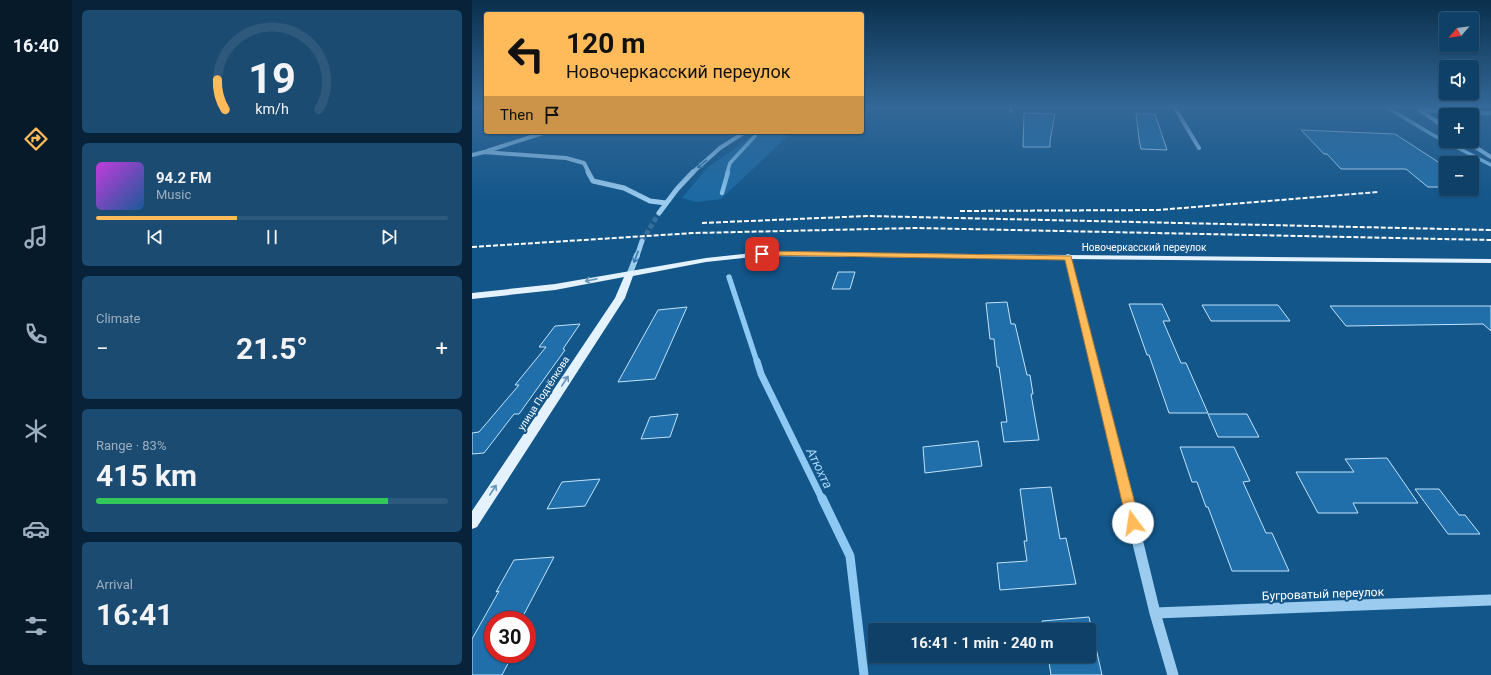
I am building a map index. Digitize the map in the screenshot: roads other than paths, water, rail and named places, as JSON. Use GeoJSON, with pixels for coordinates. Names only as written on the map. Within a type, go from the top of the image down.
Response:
{"type":"FeatureCollection","features":[{"type":"Feature","properties":{"kind":"main road","name":"Новочеркасский переулок"},"geometry":{"type":"LineString","coordinates":[[472,296],[555,287],[706,260],[762,254],[1491,261]]}},
{"type":"Feature","properties":{"kind":"main road","name":"улица Подтёлкова"},"geometry":{"type":"LineString","coordinates":[[472,523],[620,298],[630,273]]}},
{"type":"Feature","properties":{"kind":"street"},"geometry":{"type":"LineString","coordinates":[[472,156],[523,140]]}},
{"type":"Feature","properties":{"kind":"street"},"geometry":{"type":"LineString","coordinates":[[659,213],[692,171],[735,140]]}},
{"type":"Feature","properties":{"kind":"street"},"geometry":{"type":"LineString","coordinates":[[1194,140],[1199,148]]}},
{"type":"Feature","properties":{"kind":"street"},"geometry":{"type":"LineString","coordinates":[[1477,148],[1491,157]]}},
{"type":"Feature","properties":{"kind":"street"},"geometry":{"type":"LineString","coordinates":[[484,152],[566,158],[578,161],[584,163],[593,182],[624,188],[650,201],[666,203]]}},
{"type":"Feature","properties":{"kind":"street"},"geometry":{"type":"LineString","coordinates":[[630,273],[642,241]]}},
{"type":"Feature","properties":{"kind":"street"},"geometry":{"type":"LineString","coordinates":[[1068,258],[1155,613],[1173,675]]}},
{"type":"Feature","properties":{"kind":"street","name":"Бугроватый переулок"},"geometry":{"type":"LineString","coordinates":[[1155,613],[1491,600]]}},
{"type":"Feature","properties":{"kind":"waterway","name":"Атюхта"},"geometry":{"type":"LineString","coordinates":[[727,173],[730,163],[752,140]]}},
{"type":"Feature","properties":{"kind":"waterway"},"geometry":{"type":"LineString","coordinates":[[1442,140],[1491,165]]}},
{"type":"Feature","properties":{"kind":"waterway","name":"Атюхта"},"geometry":{"type":"LineString","coordinates":[[722,193],[728,172]]}},
{"type":"Feature","properties":{"kind":"waterway","name":"Атюхта"},"geometry":{"type":"LineString","coordinates":[[729,277],[757,362]]}},
{"type":"Feature","properties":{"kind":"waterway","name":"Атюхта"},"geometry":{"type":"LineString","coordinates":[[757,361],[761,374],[822,499]]}},
{"type":"Feature","properties":{"kind":"waterway","name":"Атюхта"},"geometry":{"type":"LineString","coordinates":[[822,498],[850,556],[864,675]]}},
{"type":"Feature","properties":{"kind":"tunnel"},"geometry":{"type":"LineString","coordinates":[[642,241],[659,213]]}},
{"type":"Feature","properties":{"kind":"railway"},"geometry":{"type":"LineString","coordinates":[[960,211],[1158,210],[1378,192]]}},
{"type":"Feature","properties":{"kind":"railway"},"geometry":{"type":"LineString","coordinates":[[702,223],[868,216],[1491,230]]}},
{"type":"Feature","properties":{"kind":"railway"},"geometry":{"type":"LineString","coordinates":[[472,247],[694,233],[917,228],[1491,240]]}}]}
